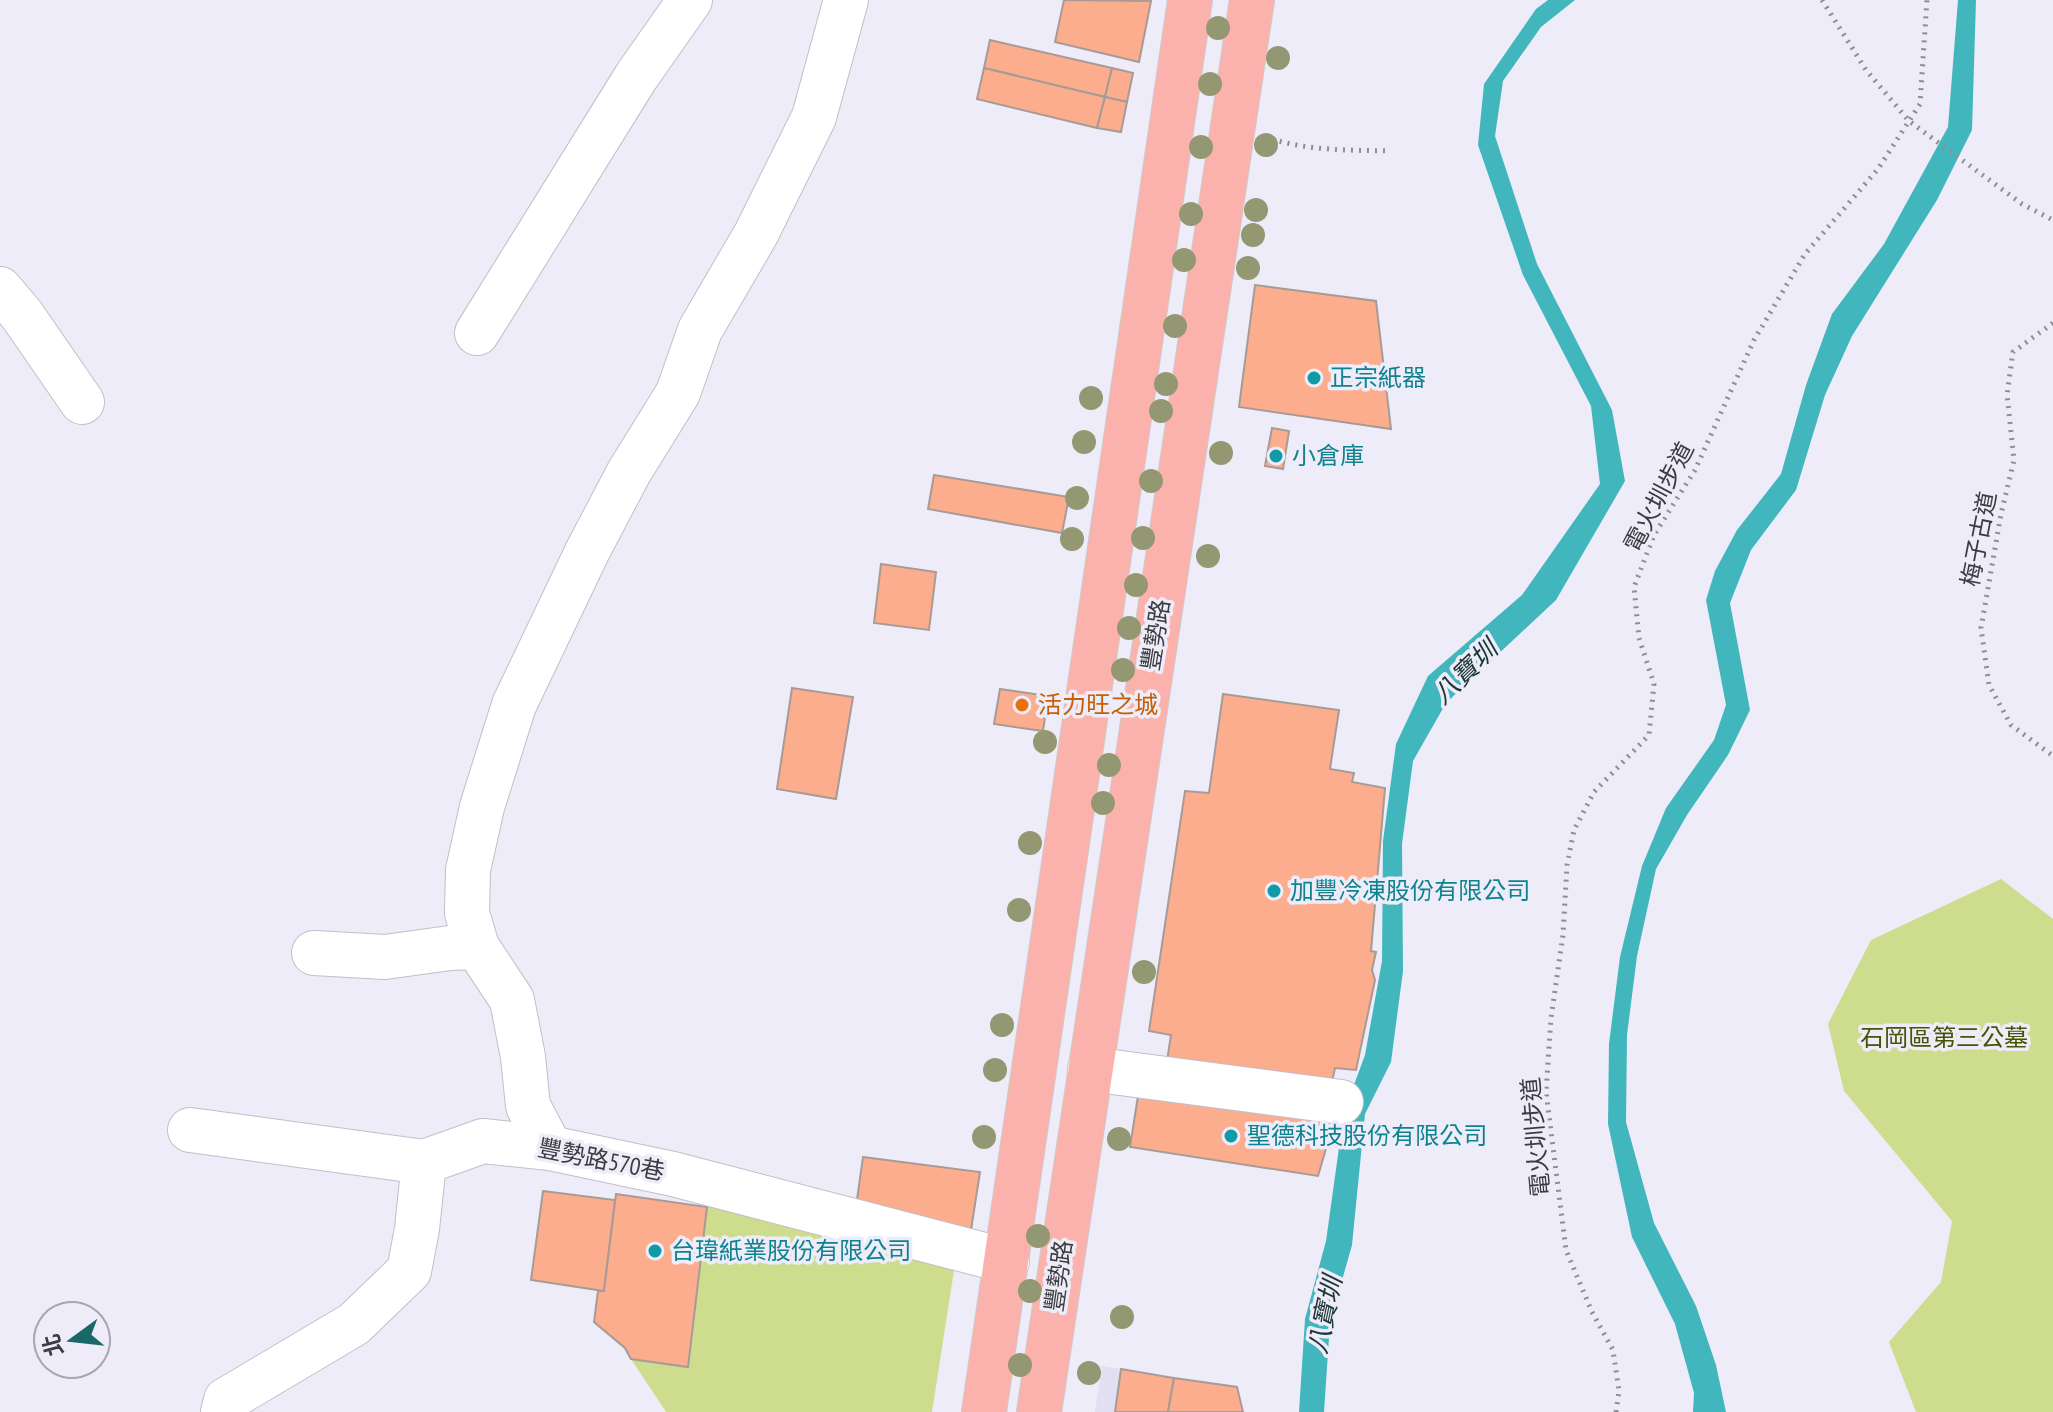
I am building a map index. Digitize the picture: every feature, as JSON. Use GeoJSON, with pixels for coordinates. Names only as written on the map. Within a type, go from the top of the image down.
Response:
{"type":"FeatureCollection","features":[{"type":"Feature","properties":{"kind":"main road"},"geometry":{"type":"LineString","coordinates":[[984,1412],[1190,0]]}},
{"type":"Feature","properties":{"kind":"main road","name":"豐勢路"},"geometry":{"type":"LineString","coordinates":[[1039,1412],[1252,0]]}},
{"type":"Feature","properties":{"kind":"lane"},"geometry":{"type":"LineString","coordinates":[[477,333],[636,77],[690,0]]}},
{"type":"Feature","properties":{"kind":"lane"},"geometry":{"type":"LineString","coordinates":[[550,1148],[528,1106],[512,1000],[477,947],[467,913],[468,870],[482,807],[514,705],[629,472],[678,393],[700,330],[756,234],[814,117],[846,0]]}},
{"type":"Feature","properties":{"kind":"lane"},"geometry":{"type":"LineString","coordinates":[[0,289],[22,315],[82,402]]}},
{"type":"Feature","properties":{"kind":"lane"},"geometry":{"type":"LineString","coordinates":[[314,953],[385,957],[477,947]]}},
{"type":"Feature","properties":{"kind":"lane"},"geometry":{"type":"LineString","coordinates":[[1090,1069],[1341,1102]]}},
{"type":"Feature","properties":{"kind":"lane","name":"豐勢路570巷"},"geometry":{"type":"LineString","coordinates":[[190,1130],[424,1162],[483,1141],[550,1148],[673,1174],[1007,1261]]}},
{"type":"Feature","properties":{"kind":"lane"},"geometry":{"type":"LineString","coordinates":[[223,1412],[226,1400],[354,1324],[409,1271],[424,1162]]}},
{"type":"Feature","properties":{"kind":"path"},"geometry":{"type":"LineString","coordinates":[[1822,0],[1866,70],[1909,121],[2022,204],[2053,220]]}},
{"type":"Feature","properties":{"kind":"path","name":"電火圳步道"},"geometry":{"type":"LineString","coordinates":[[1616,1412],[1619,1391],[1613,1350],[1592,1312],[1566,1250],[1546,1092],[1551,1018],[1563,935],[1567,865],[1574,830],[1594,792],[1649,735],[1654,684],[1639,638],[1634,587],[1654,535],[1695,470],[1754,340],[1805,254],[1878,169],[1920,104],[1927,0]]}},
{"type":"Feature","properties":{"kind":"path"},"geometry":{"type":"LineString","coordinates":[[1267,138],[1287,144],[1339,150],[1391,151]]}},
{"type":"Feature","properties":{"kind":"path","name":"梅子古道"},"geometry":{"type":"LineString","coordinates":[[2053,323],[2013,352],[2007,395],[2014,460],[1981,628],[1989,685],[2011,725],[2053,756]]}},
{"type":"Feature","properties":{"kind":"shaded area"},"geometry":{"type":"Polygon","coordinates":[[[1102,1366],[1237,1387],[1243,1412],[1095,1412],[1102,1366]]]}},
{"type":"Feature","properties":{"kind":"green space","name":"石岡區第三公墓"},"geometry":{"type":"Polygon","coordinates":[[[2001,879],[2053,919],[2053,1412],[1916,1412],[1889,1342],[1941,1282],[1952,1221],[1844,1091],[1828,1024],[1871,940],[2001,879]]]}},
{"type":"Feature","properties":{"kind":"green space"},"geometry":{"type":"Polygon","coordinates":[[[707,1199],[955,1264],[932,1412],[666,1412],[631,1359],[688,1367],[707,1199]]]}},
{"type":"Feature","properties":{"kind":"water","name":"八寶圳"},"geometry":{"type":"Polygon","coordinates":[[[1548,0],[1575,0],[1541,27],[1503,81],[1495,136],[1537,264],[1612,410],[1625,481],[1556,600],[1446,703],[1413,761],[1402,844],[1403,971],[1391,1062],[1365,1114],[1352,1245],[1330,1323],[1324,1412],[1299,1412],[1305,1319],[1326,1241],[1344,1112],[1365,1055],[1382,961],[1383,841],[1396,744],[1428,676],[1522,595],[1600,484],[1591,406],[1523,275],[1478,145],[1484,84],[1536,9],[1548,0]]]}},
{"type":"Feature","properties":{"kind":"water"},"geometry":{"type":"Polygon","coordinates":[[[1958,0],[1976,0],[1972,130],[1937,200],[1852,336],[1825,395],[1796,490],[1751,550],[1730,603],[1750,710],[1728,755],[1687,815],[1656,869],[1637,956],[1627,1035],[1626,1122],[1654,1223],[1696,1306],[1716,1365],[1726,1412],[1693,1412],[1694,1393],[1675,1324],[1632,1237],[1608,1124],[1609,1044],[1620,957],[1642,866],[1666,808],[1714,740],[1726,705],[1706,600],[1715,571],[1737,530],[1781,474],[1806,385],[1832,314],[1884,244],[1948,127],[1958,0]]]}},
{"type":"Feature","properties":{"kind":"building"},"geometry":{"type":"Polygon","coordinates":[[[1064,0],[1151,1],[1139,62],[1055,42],[1064,0]]]}},
{"type":"Feature","properties":{"kind":"building"},"geometry":{"type":"Polygon","coordinates":[[[990,40],[1112,68],[1105,97],[984,68],[990,40]]]}},
{"type":"Feature","properties":{"kind":"building"},"geometry":{"type":"Polygon","coordinates":[[[984,68],[1105,97],[1097,128],[977,99],[984,68]]]}},
{"type":"Feature","properties":{"kind":"building"},"geometry":{"type":"Polygon","coordinates":[[[1112,68],[1133,73],[1127,102],[1105,97],[1112,68]]]}},
{"type":"Feature","properties":{"kind":"building"},"geometry":{"type":"Polygon","coordinates":[[[1105,97],[1127,102],[1121,132],[1097,128],[1105,97]]]}},
{"type":"Feature","properties":{"kind":"building","name":"正宗紙器"},"geometry":{"type":"Polygon","coordinates":[[[1255,285],[1376,301],[1391,429],[1239,407],[1255,285]]]}},
{"type":"Feature","properties":{"kind":"building","name":"小倉庫"},"geometry":{"type":"Polygon","coordinates":[[[1272,428],[1289,431],[1283,469],[1265,466],[1272,428]]]}},
{"type":"Feature","properties":{"kind":"building"},"geometry":{"type":"Polygon","coordinates":[[[934,475],[1069,497],[1062,533],[928,509],[934,475]]]}},
{"type":"Feature","properties":{"kind":"building"},"geometry":{"type":"Polygon","coordinates":[[[881,564],[936,572],[929,630],[874,623],[881,564]]]}},
{"type":"Feature","properties":{"kind":"building"},"geometry":{"type":"Polygon","coordinates":[[[792,688],[853,697],[836,799],[777,789],[792,688]]]}},
{"type":"Feature","properties":{"kind":"building","name":"活力旺之城"},"geometry":{"type":"Polygon","coordinates":[[[1000,689],[1048,696],[1043,731],[994,724],[1000,689]]]}},
{"type":"Feature","properties":{"kind":"building","name":"加豐冷凍股份有限公司"},"geometry":{"type":"Polygon","coordinates":[[[1223,694],[1339,710],[1330,769],[1354,773],[1352,782],[1385,788],[1371,951],[1376,952],[1372,970],[1375,980],[1356,1070],[1335,1068],[1330,1091],[1166,1068],[1171,1035],[1149,1031],[1185,791],[1209,793],[1223,694]]]}},
{"type":"Feature","properties":{"kind":"building","name":"聖德科技股份有限公司"},"geometry":{"type":"Polygon","coordinates":[[[1140,1083],[1337,1111],[1318,1176],[1130,1147],[1140,1083]]]}},
{"type":"Feature","properties":{"kind":"building"},"geometry":{"type":"Polygon","coordinates":[[[863,1157],[980,1172],[971,1230],[855,1214],[863,1157]]]}},
{"type":"Feature","properties":{"kind":"building"},"geometry":{"type":"Polygon","coordinates":[[[543,1191],[615,1200],[604,1291],[531,1280],[543,1191]]]}},
{"type":"Feature","properties":{"kind":"building","name":"台瑋紙業股份有限公司"},"geometry":{"type":"Polygon","coordinates":[[[616,1194],[707,1207],[688,1367],[631,1359],[625,1348],[594,1322],[598,1291],[604,1291],[616,1194]]]}},
{"type":"Feature","properties":{"kind":"building"},"geometry":{"type":"Polygon","coordinates":[[[1121,1369],[1174,1378],[1168,1412],[1115,1412],[1121,1369]]]}},
{"type":"Feature","properties":{"kind":"building"},"geometry":{"type":"Polygon","coordinates":[[[1174,1378],[1237,1387],[1243,1412],[1168,1412],[1174,1378]]]}},
{"type":"Feature","properties":{"kind":"place","name":"正宗紙器"},"geometry":{"type":"Point","coordinates":[1314,378]}},
{"type":"Feature","properties":{"kind":"place","name":"小倉庫"},"geometry":{"type":"Point","coordinates":[1276,456]}},
{"type":"Feature","properties":{"kind":"place","name":"活力旺之城"},"geometry":{"type":"Point","coordinates":[1022,705]}},
{"type":"Feature","properties":{"kind":"place","name":"加豐冷凍股份有限公司"},"geometry":{"type":"Point","coordinates":[1274,891]}},
{"type":"Feature","properties":{"kind":"place","name":"聖德科技股份有限公司"},"geometry":{"type":"Point","coordinates":[1231,1136]}},
{"type":"Feature","properties":{"kind":"place","name":"台瑋紙業股份有限公司"},"geometry":{"type":"Point","coordinates":[655,1251]}}]}
